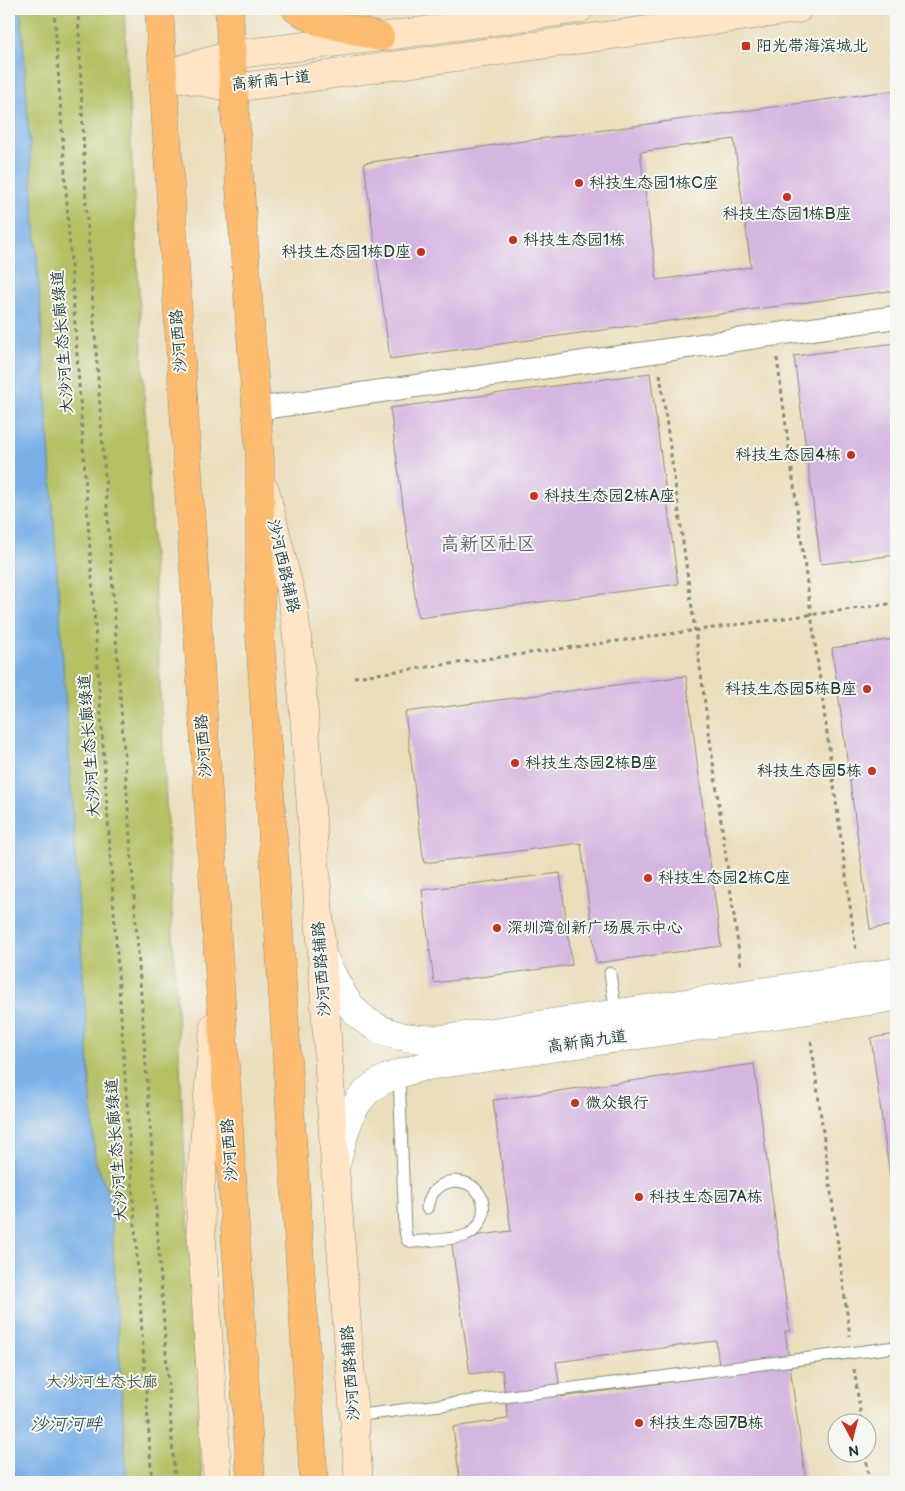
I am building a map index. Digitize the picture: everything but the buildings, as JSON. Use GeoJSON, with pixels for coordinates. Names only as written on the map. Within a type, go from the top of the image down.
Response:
{"type":"FeatureCollection","features":[{"type":"Feature","properties":{"kind":"main road","name":"沙河西路"},"geometry":{"type":"LineString","coordinates":[[159,9],[251,1482]]}},
{"type":"Feature","properties":{"kind":"main road"},"geometry":{"type":"LineString","coordinates":[[229,9],[260,459],[260,636],[314,1482]]}},
{"type":"Feature","properties":{"kind":"main road"},"geometry":{"type":"LineString","coordinates":[[296,9],[318,21],[380,37]]}},
{"type":"Feature","properties":{"kind":"main road","name":"高新南十道"},"geometry":{"type":"LineString","coordinates":[[162,74],[231,55],[380,37],[579,9]]}},
{"type":"Feature","properties":{"kind":"main road","name":"高新南十道"},"geometry":{"type":"LineString","coordinates":[[162,74],[234,88],[798,9]]}},
{"type":"Feature","properties":{"kind":"main road","name":"沙河西路辅路"},"geometry":{"type":"LineString","coordinates":[[260,459],[268,501],[293,603],[297,630],[359,1482]]}},
{"type":"Feature","properties":{"kind":"main road"},"geometry":{"type":"LineString","coordinates":[[217,949],[215,1006],[200,1194],[218,1482]]}},
{"type":"Feature","properties":{"kind":"street"},"geometry":{"type":"LineString","coordinates":[[256,409],[896,317]]}},
{"type":"Feature","properties":{"kind":"street","name":"高新南九道"},"geometry":{"type":"LineString","coordinates":[[322,954],[350,1005],[360,1017],[373,1026],[401,1037],[422,1040],[444,1039],[896,972]]}},
{"type":"Feature","properties":{"kind":"street","name":"高新南九道"},"geometry":{"type":"LineString","coordinates":[[335,1167],[347,1124],[355,1106],[365,1092],[387,1078],[421,1067],[896,997]]}},
{"type":"Feature","properties":{"kind":"lane"},"geometry":{"type":"LineString","coordinates":[[610,973],[616,1014]]}},
{"type":"Feature","properties":{"kind":"lane"},"geometry":{"type":"LineString","coordinates":[[399,1074],[405,1230],[407,1240],[413,1242],[467,1235],[475,1230],[481,1222],[483,1202],[479,1194],[472,1187],[464,1182],[455,1181],[447,1182],[432,1192],[427,1208]]}},
{"type":"Feature","properties":{"kind":"lane"},"geometry":{"type":"LineString","coordinates":[[354,1416],[896,1347]]}},
{"type":"Feature","properties":{"kind":"path","name":"大沙河生态长廊绿道"},"geometry":{"type":"LineString","coordinates":[[54,9],[152,1482]]}},
{"type":"Feature","properties":{"kind":"path"},"geometry":{"type":"LineString","coordinates":[[78,9],[86,206],[174,1482]]}},
{"type":"Feature","properties":{"kind":"path"},"geometry":{"type":"LineString","coordinates":[[774,335],[856,950]]}},
{"type":"Feature","properties":{"kind":"path"},"geometry":{"type":"LineString","coordinates":[[657,352],[741,967]]}},
{"type":"Feature","properties":{"kind":"path"},"geometry":{"type":"LineString","coordinates":[[354,677],[896,604]]}},
{"type":"Feature","properties":{"kind":"path"},"geometry":{"type":"LineString","coordinates":[[811,1041],[861,1414]]}},
{"type":"Feature","properties":{"kind":"path"},"geometry":{"type":"LineString","coordinates":[[867,1464],[869,1482]]}},
{"type":"Feature","properties":{"kind":"green space","name":"大沙河生态长廊"},"geometry":{"type":"Polygon","coordinates":[[[9,9],[124,9],[202,1482],[9,1482],[9,9]]]}},
{"type":"Feature","properties":{"kind":"water","name":"沙河河畔"},"geometry":{"type":"Polygon","coordinates":[[[9,9],[21,9],[95,1160],[110,1198],[127,1482],[9,1482],[9,9]]]}},
{"type":"Feature","properties":{"kind":"place","name":"阳光带海滨城北"},"geometry":{"type":"Point","coordinates":[746,46]}},
{"type":"Feature","properties":{"kind":"place","name":"科技生态园1栋C座"},"geometry":{"type":"Point","coordinates":[579,183]}},
{"type":"Feature","properties":{"kind":"place","name":"科技生态园1栋B座"},"geometry":{"type":"Point","coordinates":[787,197]}},
{"type":"Feature","properties":{"kind":"place","name":"科技生态园1栋"},"geometry":{"type":"Point","coordinates":[513,240]}},
{"type":"Feature","properties":{"kind":"place","name":"科技生态园1栋D座"},"geometry":{"type":"Point","coordinates":[421,252]}},
{"type":"Feature","properties":{"kind":"place","name":"科技生态园4栋"},"geometry":{"type":"Point","coordinates":[851,455]}},
{"type":"Feature","properties":{"kind":"place","name":"科技生态园2栋A座"},"geometry":{"type":"Point","coordinates":[534,496]}},
{"type":"Feature","properties":{"kind":"place","name":"科技生态园5栋B座"},"geometry":{"type":"Point","coordinates":[867,689]}},
{"type":"Feature","properties":{"kind":"place","name":"科技生态园2栋B座"},"geometry":{"type":"Point","coordinates":[515,763]}},
{"type":"Feature","properties":{"kind":"place","name":"科技生态园5栋"},"geometry":{"type":"Point","coordinates":[872,771]}},
{"type":"Feature","properties":{"kind":"place","name":"科技生态园2栋C座"},"geometry":{"type":"Point","coordinates":[648,878]}},
{"type":"Feature","properties":{"kind":"place","name":"深圳湾创新广场展示中心"},"geometry":{"type":"Point","coordinates":[497,928]}},
{"type":"Feature","properties":{"kind":"place","name":"微众银行"},"geometry":{"type":"Point","coordinates":[575,1103]}},
{"type":"Feature","properties":{"kind":"place","name":"科技生态园7A栋"},"geometry":{"type":"Point","coordinates":[639,1197]}},
{"type":"Feature","properties":{"kind":"place","name":"科技生态园7B栋"},"geometry":{"type":"Point","coordinates":[639,1423]}},
{"type":"Feature","properties":{"kind":"district","name":"高新区社区"},"geometry":{"type":"Point","coordinates":[488,544]}}]}
